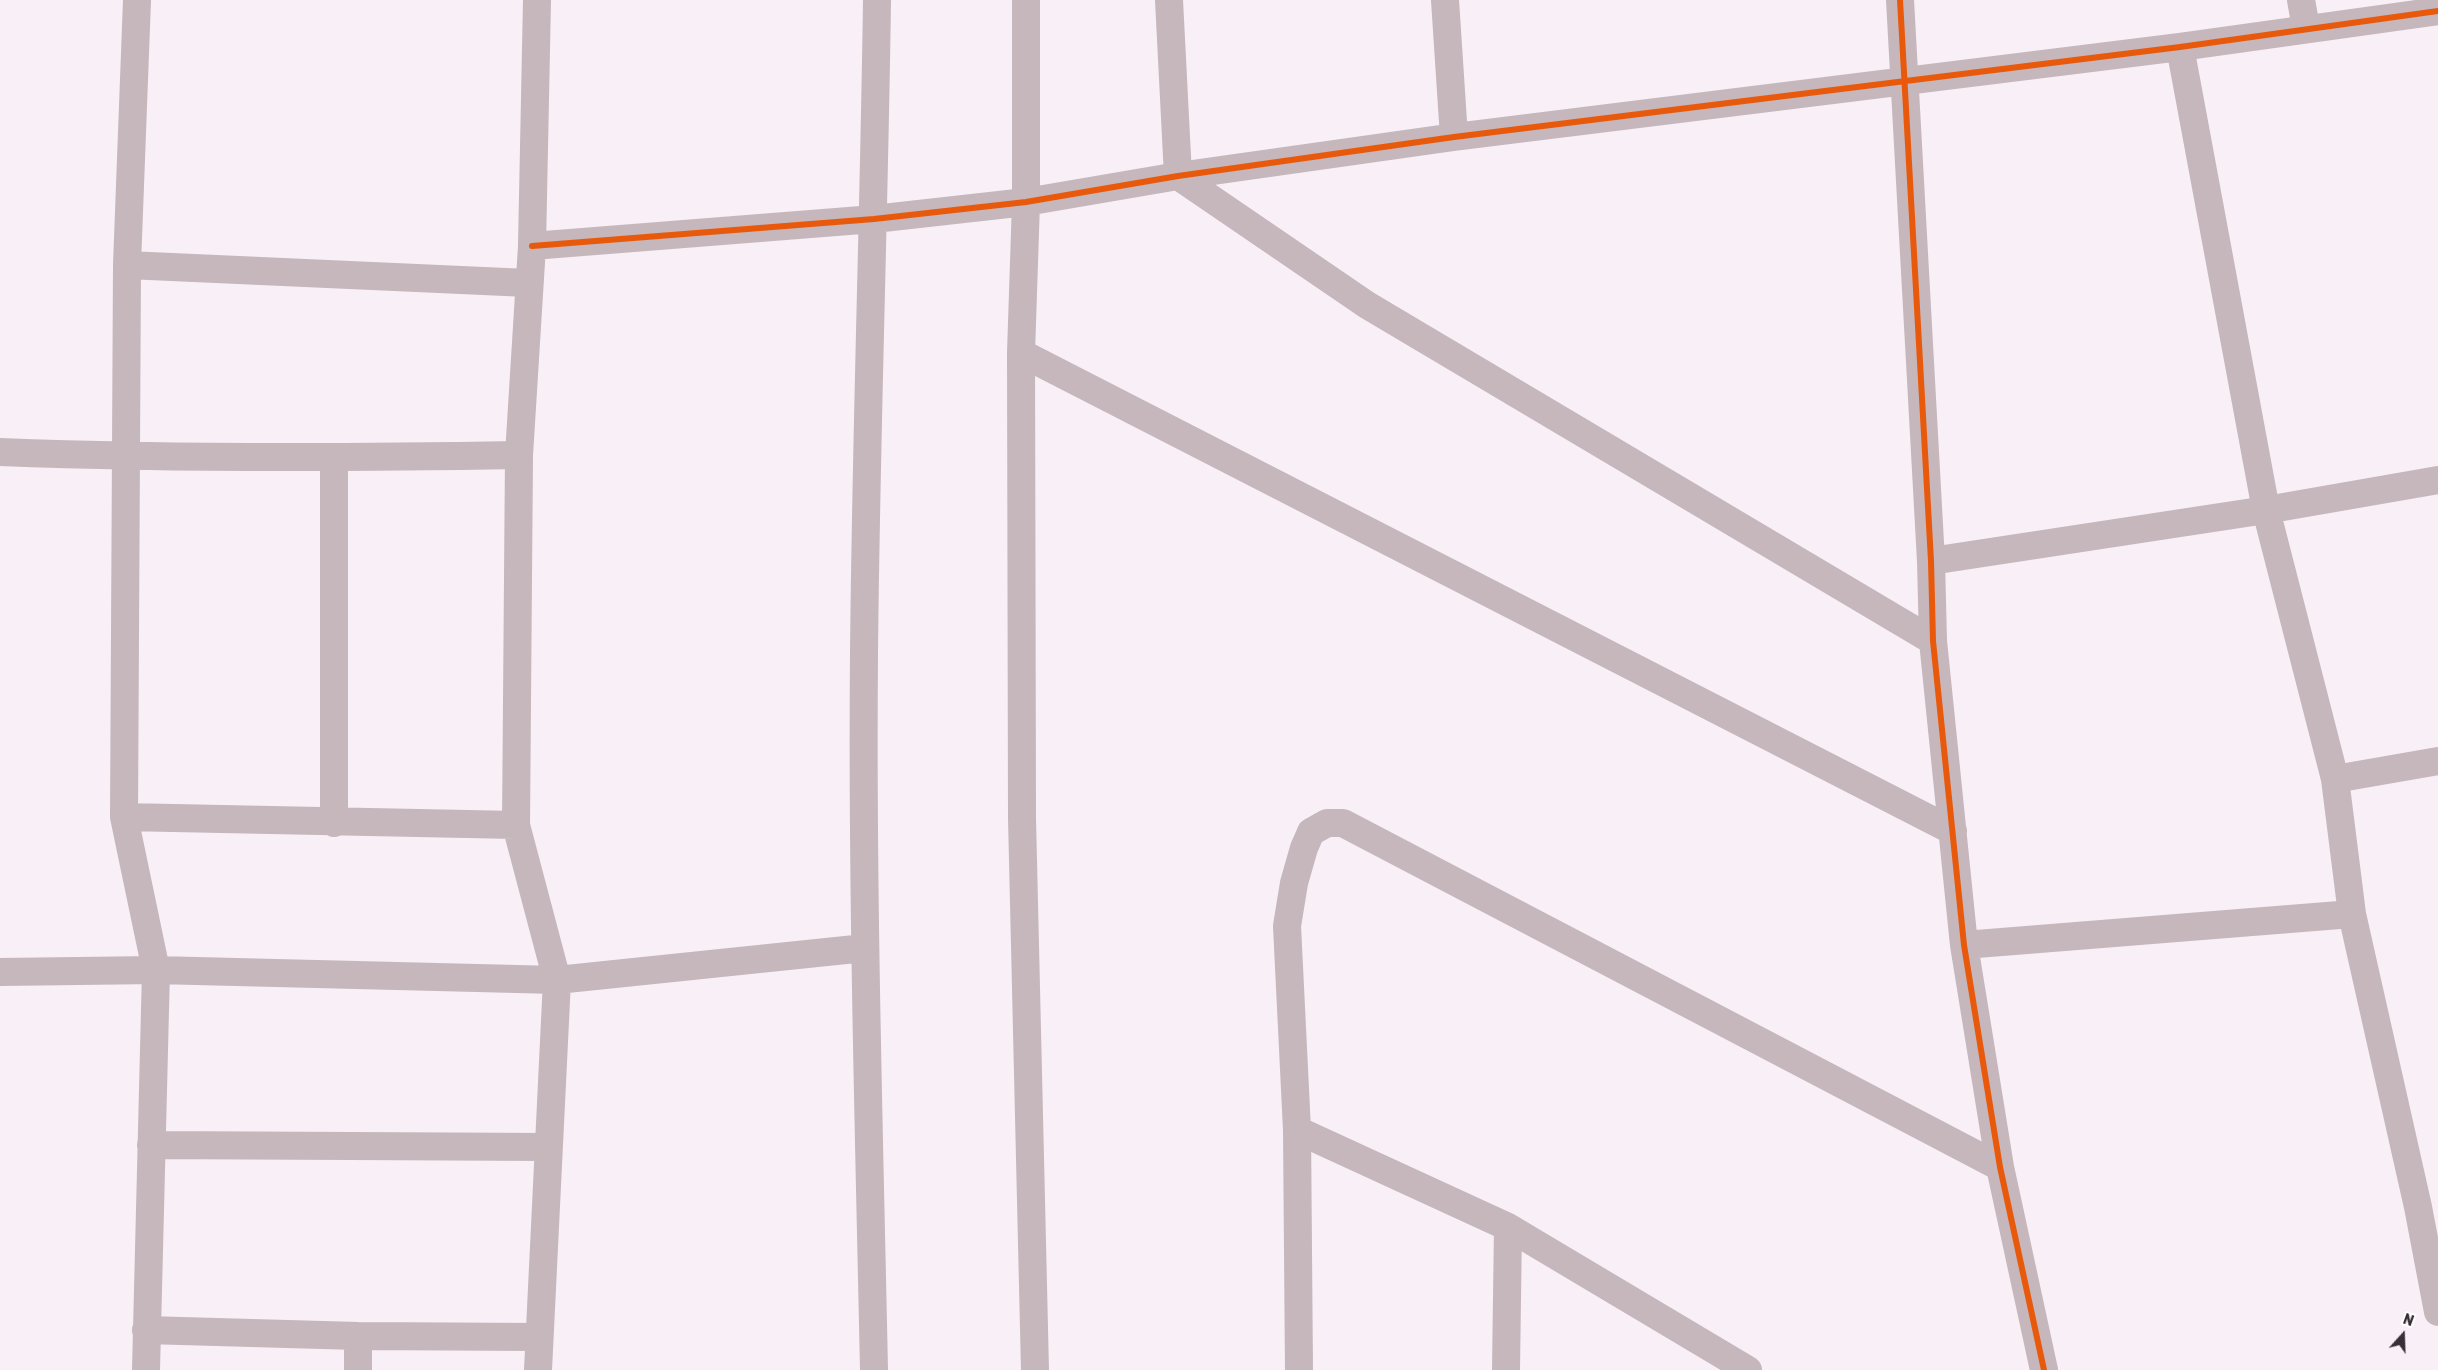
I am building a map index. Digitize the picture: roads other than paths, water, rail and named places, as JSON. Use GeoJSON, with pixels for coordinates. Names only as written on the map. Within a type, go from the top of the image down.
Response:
{"type":"FeatureCollection","features":[{"type":"Feature","properties":{"kind":"street"},"geometry":{"type":"LineString","coordinates":[[137,0],[127,265],[124,817],[156,970],[146,1370]]}},
{"type":"Feature","properties":{"kind":"street"},"geometry":{"type":"LineString","coordinates":[[537,0],[532,246],[528,283],[519,455],[516,825],[557,980],[538,1337],[538,1370]]}},
{"type":"Feature","properties":{"kind":"street"},"geometry":{"type":"LineString","coordinates":[[874,1370],[865,948],[864,653],[877,0]]}},
{"type":"Feature","properties":{"kind":"street"},"geometry":{"type":"LineString","coordinates":[[1026,0],[1026,202],[1021,353],[1022,828],[1035,1370]]}},
{"type":"Feature","properties":{"kind":"street"},"geometry":{"type":"LineString","coordinates":[[1168,0],[1178,176]]}},
{"type":"Feature","properties":{"kind":"street"},"geometry":{"type":"LineString","coordinates":[[1445,0],[1454,137]]}},
{"type":"Feature","properties":{"kind":"street"},"geometry":{"type":"LineString","coordinates":[[1900,0],[1931,561],[1933,641],[1964,945],[2000,1167],[2044,1370]]}},
{"type":"Feature","properties":{"kind":"street"},"geometry":{"type":"LineString","coordinates":[[2301,0],[2306,28]]}},
{"type":"Feature","properties":{"kind":"street"},"geometry":{"type":"LineString","coordinates":[[532,246],[874,219],[1026,202],[1178,176],[1454,137],[2180,47],[2438,10]]}},
{"type":"Feature","properties":{"kind":"street"},"geometry":{"type":"LineString","coordinates":[[2180,47],[2266,510],[2336,779],[2352,914],[2418,1208],[2438,1312]]}},
{"type":"Feature","properties":{"kind":"street"},"geometry":{"type":"LineString","coordinates":[[1178,176],[1368,305],[1933,641]]}},
{"type":"Feature","properties":{"kind":"street"},"geometry":{"type":"LineString","coordinates":[[127,265],[528,283]]}},
{"type":"Feature","properties":{"kind":"street"},"geometry":{"type":"LineString","coordinates":[[1021,353],[1953,831]]}},
{"type":"Feature","properties":{"kind":"street"},"geometry":{"type":"LineString","coordinates":[[0,452],[125,457],[334,458],[519,455]]}},
{"type":"Feature","properties":{"kind":"street"},"geometry":{"type":"LineString","coordinates":[[334,458],[334,823]]}},
{"type":"Feature","properties":{"kind":"street"},"geometry":{"type":"LineString","coordinates":[[1931,561],[2266,510],[2438,480]]}},
{"type":"Feature","properties":{"kind":"street"},"geometry":{"type":"LineString","coordinates":[[2336,779],[2438,761]]}},
{"type":"Feature","properties":{"kind":"street"},"geometry":{"type":"LineString","coordinates":[[124,817],[334,823],[516,825]]}},
{"type":"Feature","properties":{"kind":"street"},"geometry":{"type":"LineString","coordinates":[[1299,1370],[1297,1130],[1289,918],[1294,883],[1304,848],[1311,832],[1327,823],[1343,823],[2000,1167]]}},
{"type":"Feature","properties":{"kind":"street"},"geometry":{"type":"LineString","coordinates":[[1964,945],[2352,914]]}},
{"type":"Feature","properties":{"kind":"street"},"geometry":{"type":"LineString","coordinates":[[0,972],[156,970],[557,980],[865,948]]}},
{"type":"Feature","properties":{"kind":"street"},"geometry":{"type":"LineString","coordinates":[[1297,1130],[1508,1227],[1748,1370]]}},
{"type":"Feature","properties":{"kind":"street"},"geometry":{"type":"LineString","coordinates":[[151,1144],[548,1147]]}},
{"type":"Feature","properties":{"kind":"street"},"geometry":{"type":"LineString","coordinates":[[1506,1370],[1508,1227]]}},
{"type":"Feature","properties":{"kind":"street"},"geometry":{"type":"LineString","coordinates":[[146,1330],[358,1336],[538,1337]]}},
{"type":"Feature","properties":{"kind":"street"},"geometry":{"type":"LineString","coordinates":[[358,1336],[358,1370]]}}]}
